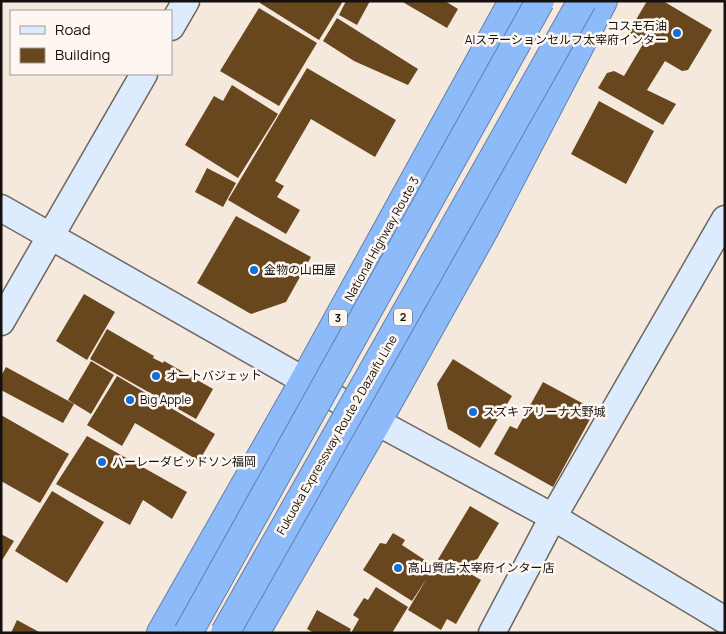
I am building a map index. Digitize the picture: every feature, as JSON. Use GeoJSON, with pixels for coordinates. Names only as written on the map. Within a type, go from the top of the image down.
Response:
{"type":"FeatureCollection","features":[{"type":"Feature","properties":{"kind":"highway","name":"National Highway Route 3"},"geometry":{"type":"LineString","coordinates":[[160,633],[304,381],[513,1]]}},
{"type":"Feature","properties":{"kind":"highway"},"geometry":{"type":"LineString","coordinates":[[188,633],[540,1]]}},
{"type":"Feature","properties":{"kind":"highway","name":"Fukuoka Expressway Route 2 Dazaifu Line"},"geometry":{"type":"LineString","coordinates":[[225,633],[582,1]]}},
{"type":"Feature","properties":{"kind":"highway"},"geometry":{"type":"LineString","coordinates":[[255,633],[377,422],[484,230],[603,1]]}},
{"type":"Feature","properties":{"kind":"street"},"geometry":{"type":"LineString","coordinates":[[172,24],[186,1]]}},
{"type":"Feature","properties":{"kind":"street"},"geometry":{"type":"LineString","coordinates":[[1,322],[50,234],[143,75]]}},
{"type":"Feature","properties":{"kind":"street"},"geometry":{"type":"LineString","coordinates":[[1,208],[50,234],[377,422],[553,517],[725,620]]}},
{"type":"Feature","properties":{"kind":"street"},"geometry":{"type":"LineString","coordinates":[[492,633],[553,517],[725,219]]}},
{"type":"Feature","properties":{"kind":"building"},"geometry":{"type":"Polygon","coordinates":[[[261,1],[343,1],[319,40],[260,3],[261,1]]]}},
{"type":"Feature","properties":{"kind":"building"},"geometry":{"type":"Polygon","coordinates":[[[346,1],[370,1],[357,25],[339,15],[346,1]]]}},
{"type":"Feature","properties":{"kind":"building"},"geometry":{"type":"Polygon","coordinates":[[[401,1],[445,1],[458,9],[447,28],[401,1]]]}},
{"type":"Feature","properties":{"kind":"building"},"geometry":{"type":"Polygon","coordinates":[[[647,1],[663,1],[712,30],[688,70],[682,71],[665,61],[647,90],[676,104],[663,125],[598,88],[607,73],[614,71],[624,76],[643,44],[627,35],[647,1]]]}},
{"type":"Feature","properties":{"kind":"building"},"geometry":{"type":"Polygon","coordinates":[[[259,8],[317,43],[279,106],[220,71],[259,8]]]}},
{"type":"Feature","properties":{"kind":"building"},"geometry":{"type":"Polygon","coordinates":[[[337,18],[418,69],[408,85],[354,61],[323,41],[337,18]]]}},
{"type":"Feature","properties":{"kind":"building"},"geometry":{"type":"Polygon","coordinates":[[[307,68],[396,120],[375,157],[311,119],[275,181],[284,186],[277,197],[300,210],[286,234],[228,200],[307,68]]]}},
{"type":"Feature","properties":{"kind":"building"},"geometry":{"type":"Polygon","coordinates":[[[232,85],[278,114],[238,178],[185,145],[214,96],[223,101],[232,85]]]}},
{"type":"Feature","properties":{"kind":"building"},"geometry":{"type":"Polygon","coordinates":[[[599,101],[654,131],[626,184],[571,154],[599,101]]]}},
{"type":"Feature","properties":{"kind":"building"},"geometry":{"type":"Polygon","coordinates":[[[207,168],[236,183],[223,207],[195,192],[207,168]]]}},
{"type":"Feature","properties":{"kind":"building","name":"金物の山田屋"},"geometry":{"type":"Polygon","coordinates":[[[236,216],[311,257],[286,302],[251,314],[197,283],[236,216]]]}},
{"type":"Feature","properties":{"kind":"building"},"geometry":{"type":"Polygon","coordinates":[[[84,294],[115,312],[87,360],[56,341],[84,294]]]}},
{"type":"Feature","properties":{"kind":"building","name":"オートバジェット"},"geometry":{"type":"Polygon","coordinates":[[[107,329],[154,356],[153,358],[163,363],[164,361],[213,389],[196,419],[90,359],[107,329]]]}},
{"type":"Feature","properties":{"kind":"building","name":"スズキ アリーナ大野城"},"geometry":{"type":"Polygon","coordinates":[[[453,359],[512,396],[480,448],[448,429],[437,384],[453,359]]]}},
{"type":"Feature","properties":{"kind":"building"},"geometry":{"type":"Polygon","coordinates":[[[91,361],[114,375],[91,414],[68,400],[91,361]]]}},
{"type":"Feature","properties":{"kind":"building"},"geometry":{"type":"Polygon","coordinates":[[[6,367],[74,404],[63,423],[1,390],[1,376],[6,367]]]}},
{"type":"Feature","properties":{"kind":"building","name":"Big Apple"},"geometry":{"type":"Polygon","coordinates":[[[117,376],[215,434],[199,461],[135,423],[122,446],[87,425],[117,376]]]}},
{"type":"Feature","properties":{"kind":"building"},"geometry":{"type":"Polygon","coordinates":[[[543,382],[595,410],[553,487],[494,454],[510,426],[517,429],[543,382]]]}},
{"type":"Feature","properties":{"kind":"building"},"geometry":{"type":"Polygon","coordinates":[[[1,415],[69,454],[40,503],[1,481],[1,415]]]}},
{"type":"Feature","properties":{"kind":"building","name":"ハーレーダビッドソン福岡"},"geometry":{"type":"Polygon","coordinates":[[[87,436],[187,492],[172,519],[143,500],[130,525],[56,484],[87,436]]]}},
{"type":"Feature","properties":{"kind":"building"},"geometry":{"type":"Polygon","coordinates":[[[52,491],[104,522],[67,583],[15,551],[52,491]]]}},
{"type":"Feature","properties":{"kind":"building"},"geometry":{"type":"Polygon","coordinates":[[[470,506],[499,523],[469,573],[481,580],[456,624],[447,619],[441,630],[408,610],[427,578],[412,601],[363,570],[380,543],[386,544],[393,533],[405,540],[402,545],[434,566],[470,506]]]}},
{"type":"Feature","properties":{"kind":"building"},"geometry":{"type":"Polygon","coordinates":[[[1,534],[14,541],[1,562],[1,534]]]}},
{"type":"Feature","properties":{"kind":"building"},"geometry":{"type":"Polygon","coordinates":[[[376,587],[408,607],[392,633],[351,633],[359,619],[353,615],[364,598],[368,600],[376,587]]]}},
{"type":"Feature","properties":{"kind":"building"},"geometry":{"type":"Polygon","coordinates":[[[317,610],[351,629],[349,633],[314,633],[307,629],[317,610]]]}},
{"type":"Feature","properties":{"kind":"building"},"geometry":{"type":"Polygon","coordinates":[[[17,620],[41,633],[11,633],[17,620]]]}},
{"type":"Feature","properties":{"kind":"place","name":"コスモ石油 AIステーションセルフ太宰府インター"},"geometry":{"type":"Point","coordinates":[677,33]}},
{"type":"Feature","properties":{"kind":"place","name":"金物の山田屋"},"geometry":{"type":"Point","coordinates":[254,270]}},
{"type":"Feature","properties":{"kind":"place","name":"オートバジェット"},"geometry":{"type":"Point","coordinates":[156,376]}},
{"type":"Feature","properties":{"kind":"place","name":"Big Apple"},"geometry":{"type":"Point","coordinates":[130,400]}},
{"type":"Feature","properties":{"kind":"place","name":"スズキ アリーナ大野城"},"geometry":{"type":"Point","coordinates":[473,412]}},
{"type":"Feature","properties":{"kind":"place","name":"ハーレーダビッドソン福岡"},"geometry":{"type":"Point","coordinates":[102,462]}},
{"type":"Feature","properties":{"kind":"place","name":"高山質店 太宰府インター店"},"geometry":{"type":"Point","coordinates":[398,568]}}]}
